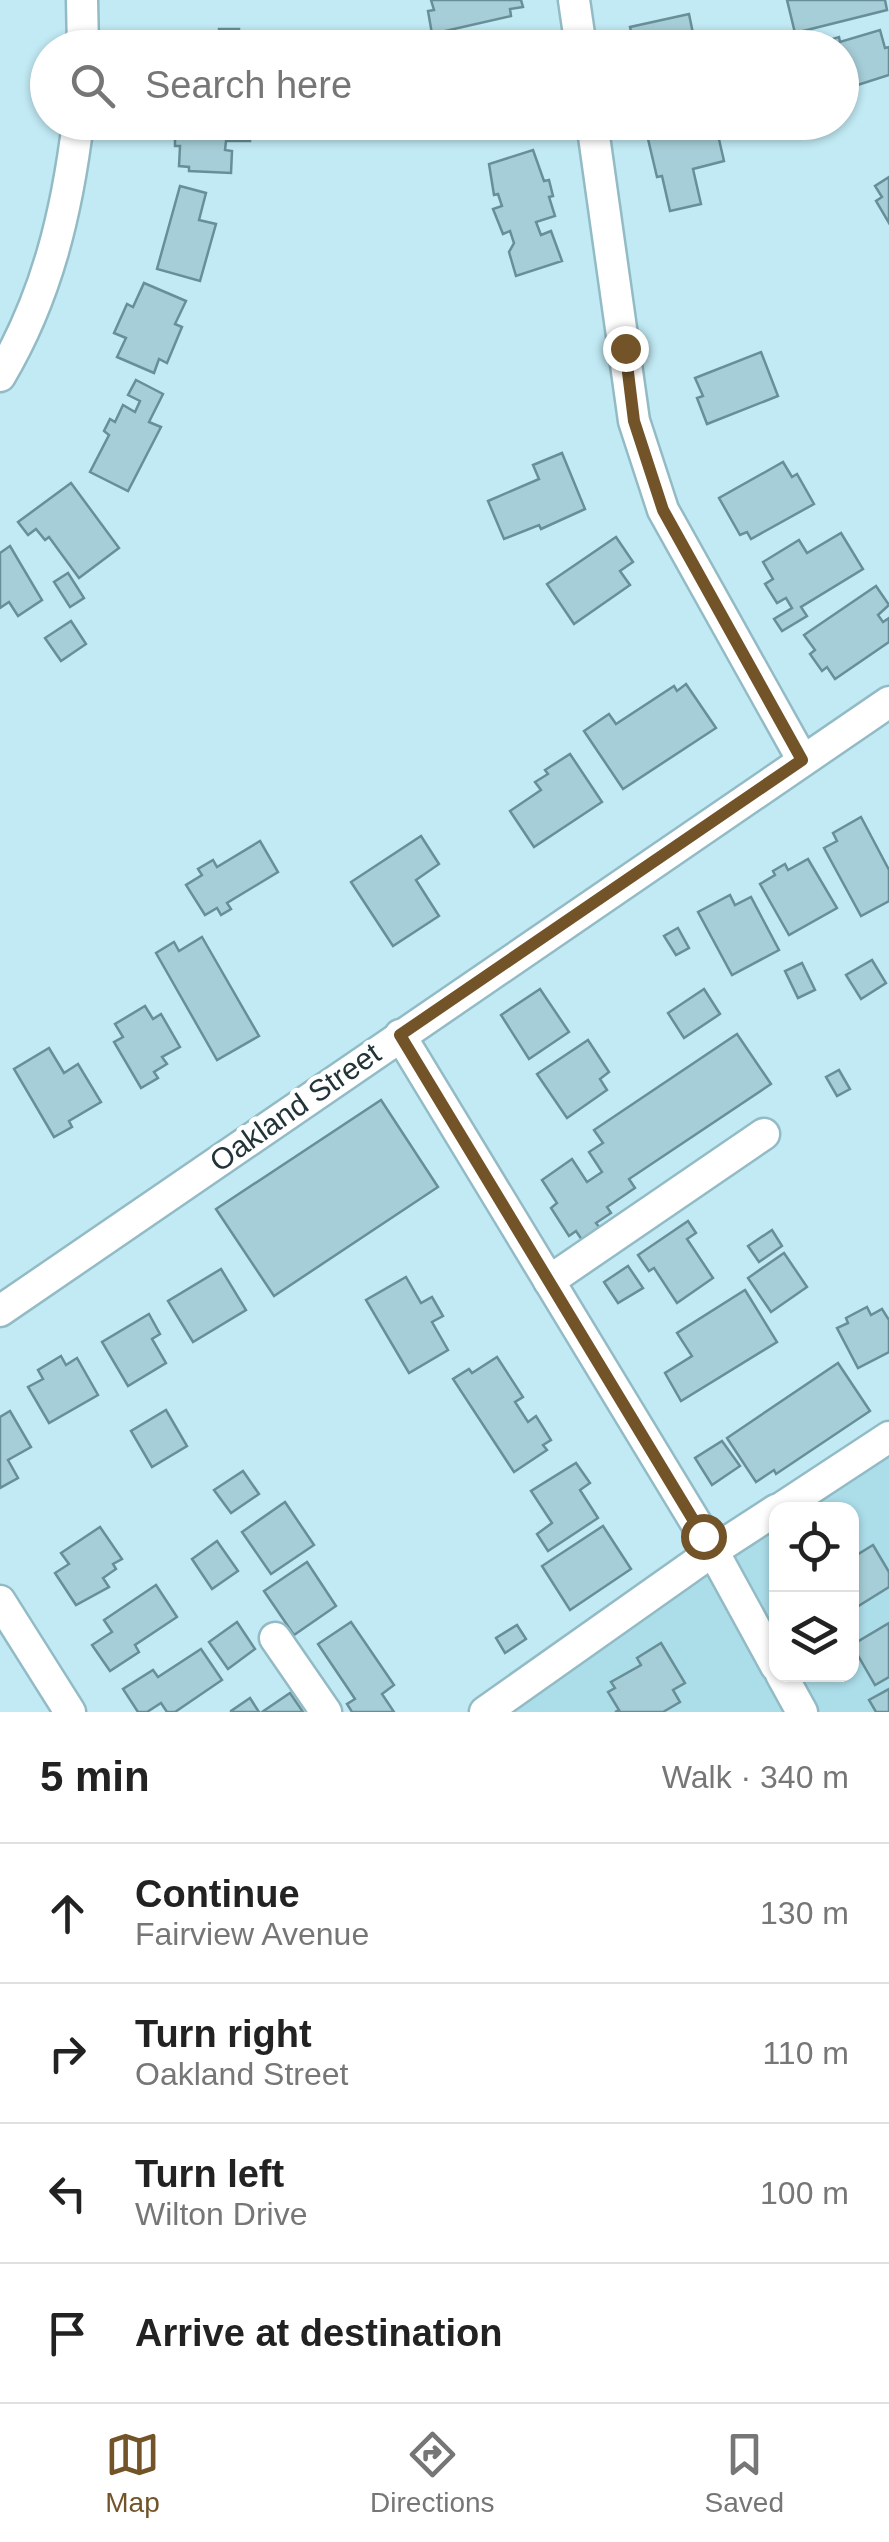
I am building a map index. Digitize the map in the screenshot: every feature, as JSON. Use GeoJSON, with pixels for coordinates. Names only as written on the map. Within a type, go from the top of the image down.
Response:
{"type":"FeatureCollection","features":[{"type":"Feature","properties":{"kind":"street"},"geometry":{"type":"LineString","coordinates":[[82,0],[83,30]]}},
{"type":"Feature","properties":{"kind":"street"},"geometry":{"type":"LineString","coordinates":[[574,0],[578,30]]}},
{"type":"Feature","properties":{"kind":"street"},"geometry":{"type":"LineString","coordinates":[[0,376],[41,292],[58,240],[75,140]]}},
{"type":"Feature","properties":{"kind":"street"},"geometry":{"type":"LineString","coordinates":[[595,140],[634,421],[663,510],[802,760]]}},
{"type":"Feature","properties":{"kind":"street","name":"Oakland Street"},"geometry":{"type":"LineString","coordinates":[[0,1311],[889,702]]}},
{"type":"Feature","properties":{"kind":"street"},"geometry":{"type":"LineString","coordinates":[[400,1035],[713,1551],[769,1653]]}},
{"type":"Feature","properties":{"kind":"street"},"geometry":{"type":"LineString","coordinates":[[549,1281],[764,1134]]}},
{"type":"Feature","properties":{"kind":"street"},"geometry":{"type":"LineString","coordinates":[[789,1502],[889,1438]]}},
{"type":"Feature","properties":{"kind":"street"},"geometry":{"type":"LineString","coordinates":[[485,1712],[769,1515]]}},
{"type":"Feature","properties":{"kind":"street"},"geometry":{"type":"LineString","coordinates":[[0,1602],[70,1712]]}},
{"type":"Feature","properties":{"kind":"street"},"geometry":{"type":"LineString","coordinates":[[276,1638],[326,1712]]}},
{"type":"Feature","properties":{"kind":"street"},"geometry":{"type":"LineString","coordinates":[[785,1682],[802,1712]]}},
{"type":"Feature","properties":{"kind":"shaded area"},"geometry":{"type":"Polygon","coordinates":[[[889,1444],[889,1712],[485,1712],[769,1519],[769,1682],[859,1682],[859,1502],[795,1502],[889,1444]]]}},
{"type":"Feature","properties":{"kind":"building"},"geometry":{"type":"Polygon","coordinates":[[[431,0],[521,0],[523,7],[510,9],[511,16],[450,30],[431,30],[428,11],[434,10],[431,0]]]}},
{"type":"Feature","properties":{"kind":"building"},"geometry":{"type":"Polygon","coordinates":[[[787,0],[885,0],[887,10],[794,30],[787,0]]]}},
{"type":"Feature","properties":{"kind":"building"},"geometry":{"type":"Polygon","coordinates":[[[689,14],[692,30],[631,30],[630,27],[689,14]]]}},
{"type":"Feature","properties":{"kind":"building"},"geometry":{"type":"Polygon","coordinates":[[[880,30],[885,48],[889,47],[889,75],[859,85],[859,36],[880,30]]]}},
{"type":"Feature","properties":{"kind":"building"},"geometry":{"type":"Polygon","coordinates":[[[175,140],[250,140],[226,141],[225,150],[232,151],[231,173],[189,171],[189,167],[179,166],[180,146],[175,146],[175,140]]]}},
{"type":"Feature","properties":{"kind":"building"},"geometry":{"type":"Polygon","coordinates":[[[648,140],[719,140],[724,161],[693,169],[701,204],[670,211],[662,176],[657,177],[648,140]]]}},
{"type":"Feature","properties":{"kind":"building"},"geometry":{"type":"Polygon","coordinates":[[[533,150],[544,181],[549,180],[555,216],[536,222],[541,235],[551,231],[562,261],[516,276],[509,252],[514,243],[510,231],[503,234],[493,209],[502,206],[498,194],[494,195],[489,164],[533,150]]]}},
{"type":"Feature","properties":{"kind":"building"},"geometry":{"type":"Polygon","coordinates":[[[889,177],[889,223],[876,201],[882,197],[875,186],[889,177]]]}},
{"type":"Feature","properties":{"kind":"building"},"geometry":{"type":"Polygon","coordinates":[[[180,186],[206,193],[199,220],[216,224],[200,281],[157,269],[180,186]]]}},
{"type":"Feature","properties":{"kind":"building"},"geometry":{"type":"Polygon","coordinates":[[[144,283],[186,301],[175,324],[182,327],[167,363],[159,359],[154,373],[117,357],[126,338],[114,333],[127,304],[133,307],[144,283]]]}},
{"type":"Feature","properties":{"kind":"building"},"geometry":{"type":"Polygon","coordinates":[[[761,352],[778,396],[707,424],[697,398],[703,396],[695,378],[761,352]]]}},
{"type":"Feature","properties":{"kind":"building"},"geometry":{"type":"Polygon","coordinates":[[[136,380],[163,394],[149,422],[161,427],[128,491],[90,472],[109,435],[104,431],[110,419],[115,422],[123,405],[135,412],[140,401],[128,395],[136,380]]]}},
{"type":"Feature","properties":{"kind":"building"},"geometry":{"type":"Polygon","coordinates":[[[562,453],[585,509],[541,529],[539,525],[504,539],[488,501],[539,479],[533,465],[562,453]]]}},
{"type":"Feature","properties":{"kind":"building"},"geometry":{"type":"Polygon","coordinates":[[[783,462],[792,477],[797,474],[814,504],[751,539],[747,532],[740,535],[719,498],[783,462]]]}},
{"type":"Feature","properties":{"kind":"building"},"geometry":{"type":"Polygon","coordinates":[[[71,483],[119,548],[79,578],[49,537],[45,540],[36,529],[28,535],[18,522],[71,483]]]}},
{"type":"Feature","properties":{"kind":"building"},"geometry":{"type":"Polygon","coordinates":[[[841,533],[863,569],[801,607],[807,616],[782,631],[774,619],[792,608],[786,598],[777,603],[765,584],[773,579],[763,562],[799,540],[807,553],[841,533]]]}},
{"type":"Feature","properties":{"kind":"building"},"geometry":{"type":"Polygon","coordinates":[[[616,537],[633,562],[620,571],[630,585],[574,624],[547,584],[616,537]]]}},
{"type":"Feature","properties":{"kind":"building"},"geometry":{"type":"Polygon","coordinates":[[[10,546],[42,600],[18,616],[9,602],[0,608],[0,553],[10,546]]]}},
{"type":"Feature","properties":{"kind":"building"},"geometry":{"type":"Polygon","coordinates":[[[68,573],[84,598],[70,607],[54,582],[68,573]]]}},
{"type":"Feature","properties":{"kind":"building"},"geometry":{"type":"Polygon","coordinates":[[[876,586],[889,605],[878,615],[883,622],[889,618],[889,642],[835,679],[827,667],[822,671],[810,654],[815,650],[804,635],[876,586]]]}},
{"type":"Feature","properties":{"kind":"building"},"geometry":{"type":"Polygon","coordinates":[[[71,621],[86,644],[61,661],[45,638],[71,621]]]}},
{"type":"Feature","properties":{"kind":"building"},"geometry":{"type":"Polygon","coordinates":[[[686,684],[716,728],[623,789],[584,731],[609,714],[616,724],[674,686],[677,691],[686,684]]]}},
{"type":"Feature","properties":{"kind":"building"},"geometry":{"type":"Polygon","coordinates":[[[570,754],[602,802],[534,847],[510,811],[541,790],[535,782],[548,774],[545,770],[570,754]]]}},
{"type":"Feature","properties":{"kind":"building"},"geometry":{"type":"Polygon","coordinates":[[[861,817],[889,870],[889,901],[861,916],[824,848],[837,841],[833,833],[861,817]]]}},
{"type":"Feature","properties":{"kind":"building"},"geometry":{"type":"Polygon","coordinates":[[[421,836],[439,864],[416,880],[439,916],[393,946],[351,882],[421,836]]]}},
{"type":"Feature","properties":{"kind":"building"},"geometry":{"type":"Polygon","coordinates":[[[260,841],[278,872],[227,903],[231,909],[221,915],[217,908],[205,915],[186,885],[202,875],[198,869],[213,860],[217,867],[260,841]]]}},
{"type":"Feature","properties":{"kind":"building"},"geometry":{"type":"Polygon","coordinates":[[[808,859],[837,908],[789,935],[760,884],[785,864],[788,870],[808,859]]]}},
{"type":"Feature","properties":{"kind":"building"},"geometry":{"type":"Polygon","coordinates":[[[730,895],[735,905],[751,897],[779,950],[732,975],[698,912],[730,895]]]}},
{"type":"Feature","properties":{"kind":"building"},"geometry":{"type":"Polygon","coordinates":[[[678,928],[689,948],[676,955],[664,936],[678,928]]]}},
{"type":"Feature","properties":{"kind":"building"},"geometry":{"type":"Polygon","coordinates":[[[202,937],[259,1036],[217,1060],[156,953],[174,942],[179,951],[202,937]]]}},
{"type":"Feature","properties":{"kind":"building"},"geometry":{"type":"Polygon","coordinates":[[[872,960],[886,983],[861,999],[846,975],[872,960]]]}},
{"type":"Feature","properties":{"kind":"building"},"geometry":{"type":"Polygon","coordinates":[[[802,963],[815,990],[798,998],[785,971],[802,963]]]}},
{"type":"Feature","properties":{"kind":"building"},"geometry":{"type":"Polygon","coordinates":[[[540,989],[569,1032],[529,1059],[501,1015],[540,989]]]}},
{"type":"Feature","properties":{"kind":"building"},"geometry":{"type":"Polygon","coordinates":[[[704,989],[720,1014],[684,1038],[668,1013],[704,989]]]}},
{"type":"Feature","properties":{"kind":"building"},"geometry":{"type":"Polygon","coordinates":[[[145,1006],[153,1019],[161,1014],[180,1047],[162,1057],[167,1064],[154,1072],[158,1078],[141,1088],[114,1042],[123,1037],[115,1024],[145,1006]]]}},
{"type":"Feature","properties":{"kind":"building"},"geometry":{"type":"Polygon","coordinates":[[[737,1034],[771,1084],[629,1179],[635,1188],[607,1207],[611,1213],[596,1223],[600,1228],[582,1240],[576,1231],[569,1236],[551,1208],[557,1203],[542,1180],[572,1159],[587,1182],[602,1172],[589,1152],[603,1143],[594,1130],[737,1034]]]}},
{"type":"Feature","properties":{"kind":"building"},"geometry":{"type":"Polygon","coordinates":[[[588,1040],[609,1072],[600,1079],[607,1090],[567,1118],[537,1074],[588,1040]]]}},
{"type":"Feature","properties":{"kind":"building"},"geometry":{"type":"Polygon","coordinates":[[[49,1048],[64,1073],[78,1064],[101,1102],[69,1121],[72,1127],[54,1137],[14,1069],[49,1048]]]}},
{"type":"Feature","properties":{"kind":"building"},"geometry":{"type":"Polygon","coordinates":[[[839,1070],[850,1089],[837,1096],[826,1077],[839,1070]]]}},
{"type":"Feature","properties":{"kind":"building"},"geometry":{"type":"Polygon","coordinates":[[[381,1100],[438,1187],[274,1296],[216,1209],[381,1100]]]}},
{"type":"Feature","properties":{"kind":"building"},"geometry":{"type":"Polygon","coordinates":[[[688,1221],[696,1233],[687,1239],[713,1278],[677,1303],[654,1268],[649,1271],[638,1255],[688,1221]]]}},
{"type":"Feature","properties":{"kind":"building"},"geometry":{"type":"Polygon","coordinates":[[[772,1230],[782,1246],[759,1262],[748,1246],[772,1230]]]}},
{"type":"Feature","properties":{"kind":"building"},"geometry":{"type":"Polygon","coordinates":[[[784,1253],[807,1287],[771,1312],[748,1278],[784,1253]]]}},
{"type":"Feature","properties":{"kind":"building"},"geometry":{"type":"Polygon","coordinates":[[[628,1266],[643,1288],[618,1303],[604,1282],[628,1266]]]}},
{"type":"Feature","properties":{"kind":"building"},"geometry":{"type":"Polygon","coordinates":[[[221,1269],[246,1310],[193,1342],[168,1301],[221,1269]]]}},
{"type":"Feature","properties":{"kind":"building"},"geometry":{"type":"Polygon","coordinates":[[[406,1277],[421,1303],[432,1297],[443,1316],[432,1322],[448,1350],[409,1373],[366,1300],[406,1277]]]}},
{"type":"Feature","properties":{"kind":"building"},"geometry":{"type":"Polygon","coordinates":[[[745,1290],[777,1342],[681,1401],[665,1373],[692,1356],[677,1333],[745,1290]]]}},
{"type":"Feature","properties":{"kind":"building"},"geometry":{"type":"Polygon","coordinates":[[[867,1307],[871,1315],[882,1309],[889,1320],[889,1352],[858,1368],[837,1328],[848,1323],[846,1318],[867,1307]]]}},
{"type":"Feature","properties":{"kind":"building"},"geometry":{"type":"Polygon","coordinates":[[[149,1314],[160,1334],[152,1339],[166,1363],[128,1386],[102,1342],[149,1314]]]}},
{"type":"Feature","properties":{"kind":"building"},"geometry":{"type":"Polygon","coordinates":[[[61,1356],[66,1365],[77,1358],[98,1395],[49,1423],[28,1387],[43,1379],[38,1370],[61,1356]]]}},
{"type":"Feature","properties":{"kind":"building"},"geometry":{"type":"Polygon","coordinates":[[[497,1357],[523,1397],[515,1402],[528,1422],[536,1416],[551,1440],[543,1445],[547,1450],[514,1472],[453,1379],[469,1369],[472,1373],[497,1357]]]}},
{"type":"Feature","properties":{"kind":"building"},"geometry":{"type":"Polygon","coordinates":[[[838,1363],[870,1411],[776,1474],[774,1470],[756,1482],[727,1438],[838,1363]]]}},
{"type":"Feature","properties":{"kind":"building"},"geometry":{"type":"Polygon","coordinates":[[[166,1410],[187,1446],[152,1467],[131,1431],[166,1410]]]}},
{"type":"Feature","properties":{"kind":"building"},"geometry":{"type":"Polygon","coordinates":[[[10,1411],[31,1447],[8,1460],[18,1478],[0,1488],[0,1417],[10,1411]]]}},
{"type":"Feature","properties":{"kind":"building"},"geometry":{"type":"Polygon","coordinates":[[[722,1441],[740,1466],[712,1485],[695,1458],[722,1441]]]}},
{"type":"Feature","properties":{"kind":"building"},"geometry":{"type":"Polygon","coordinates":[[[576,1463],[590,1483],[580,1490],[598,1518],[548,1551],[537,1534],[552,1523],[531,1491],[576,1463]]]}},
{"type":"Feature","properties":{"kind":"building"},"geometry":{"type":"Polygon","coordinates":[[[243,1471],[259,1494],[231,1513],[214,1490],[243,1471]]]}},
{"type":"Feature","properties":{"kind":"building"},"geometry":{"type":"Polygon","coordinates":[[[285,1502],[314,1545],[271,1574],[242,1532],[285,1502]]]}},
{"type":"Feature","properties":{"kind":"building"},"geometry":{"type":"Polygon","coordinates":[[[603,1526],[631,1569],[570,1610],[542,1566],[603,1526]]]}},
{"type":"Feature","properties":{"kind":"building"},"geometry":{"type":"Polygon","coordinates":[[[100,1527],[122,1559],[103,1578],[109,1587],[76,1605],[55,1573],[69,1564],[61,1553],[100,1527]]]}},
{"type":"Feature","properties":{"kind":"building"},"geometry":{"type":"Polygon","coordinates":[[[217,1541],[238,1571],[212,1589],[192,1559],[217,1541]]]}},
{"type":"Feature","properties":{"kind":"building"},"geometry":{"type":"Polygon","coordinates":[[[873,1545],[889,1572],[889,1587],[859,1606],[859,1592],[859,1554],[873,1545]]]}},
{"type":"Feature","properties":{"kind":"building"},"geometry":{"type":"Polygon","coordinates":[[[307,1562],[336,1606],[294,1635],[264,1591],[307,1562]]]}},
{"type":"Feature","properties":{"kind":"building"},"geometry":{"type":"Polygon","coordinates":[[[156,1585],[177,1617],[135,1645],[139,1652],[110,1671],[92,1645],[112,1632],[104,1620],[156,1585]]]}},
{"type":"Feature","properties":{"kind":"building"},"geometry":{"type":"Polygon","coordinates":[[[237,1622],[255,1649],[228,1669],[209,1642],[237,1622]]]}},
{"type":"Feature","properties":{"kind":"building"},"geometry":{"type":"Polygon","coordinates":[[[351,1622],[394,1685],[382,1694],[394,1712],[352,1712],[347,1704],[355,1699],[318,1644],[351,1622]]]}},
{"type":"Feature","properties":{"kind":"building"},"geometry":{"type":"Polygon","coordinates":[[[889,1623],[889,1677],[875,1685],[859,1657],[859,1641],[889,1623]]]}},
{"type":"Feature","properties":{"kind":"building"},"geometry":{"type":"Polygon","coordinates":[[[517,1625],[526,1639],[505,1653],[496,1638],[517,1625]]]}},
{"type":"Feature","properties":{"kind":"building"},"geometry":{"type":"Polygon","coordinates":[[[661,1643],[685,1683],[673,1690],[680,1702],[663,1712],[615,1712],[619,1710],[608,1692],[615,1688],[611,1682],[641,1665],[637,1658],[661,1643]]]}},
{"type":"Feature","properties":{"kind":"building"},"geometry":{"type":"Polygon","coordinates":[[[201,1649],[222,1680],[175,1712],[167,1712],[161,1703],[147,1712],[138,1712],[123,1689],[153,1670],[158,1677],[201,1649]]]}},
{"type":"Feature","properties":{"kind":"building"},"geometry":{"type":"Polygon","coordinates":[[[889,1689],[889,1712],[876,1712],[869,1700],[889,1689]]]}},
{"type":"Feature","properties":{"kind":"building"},"geometry":{"type":"Polygon","coordinates":[[[290,1693],[303,1712],[262,1712],[290,1693]]]}},
{"type":"Feature","properties":{"kind":"building"},"geometry":{"type":"Polygon","coordinates":[[[250,1698],[259,1712],[231,1712],[231,1711],[250,1698]]]}},
{"type":"Feature","properties":{"kind":"route"},"geometry":{"type":"LineString","coordinates":[[625,348],[634,421],[663,510],[802,760],[400,1035],[703,1536]]}}]}
